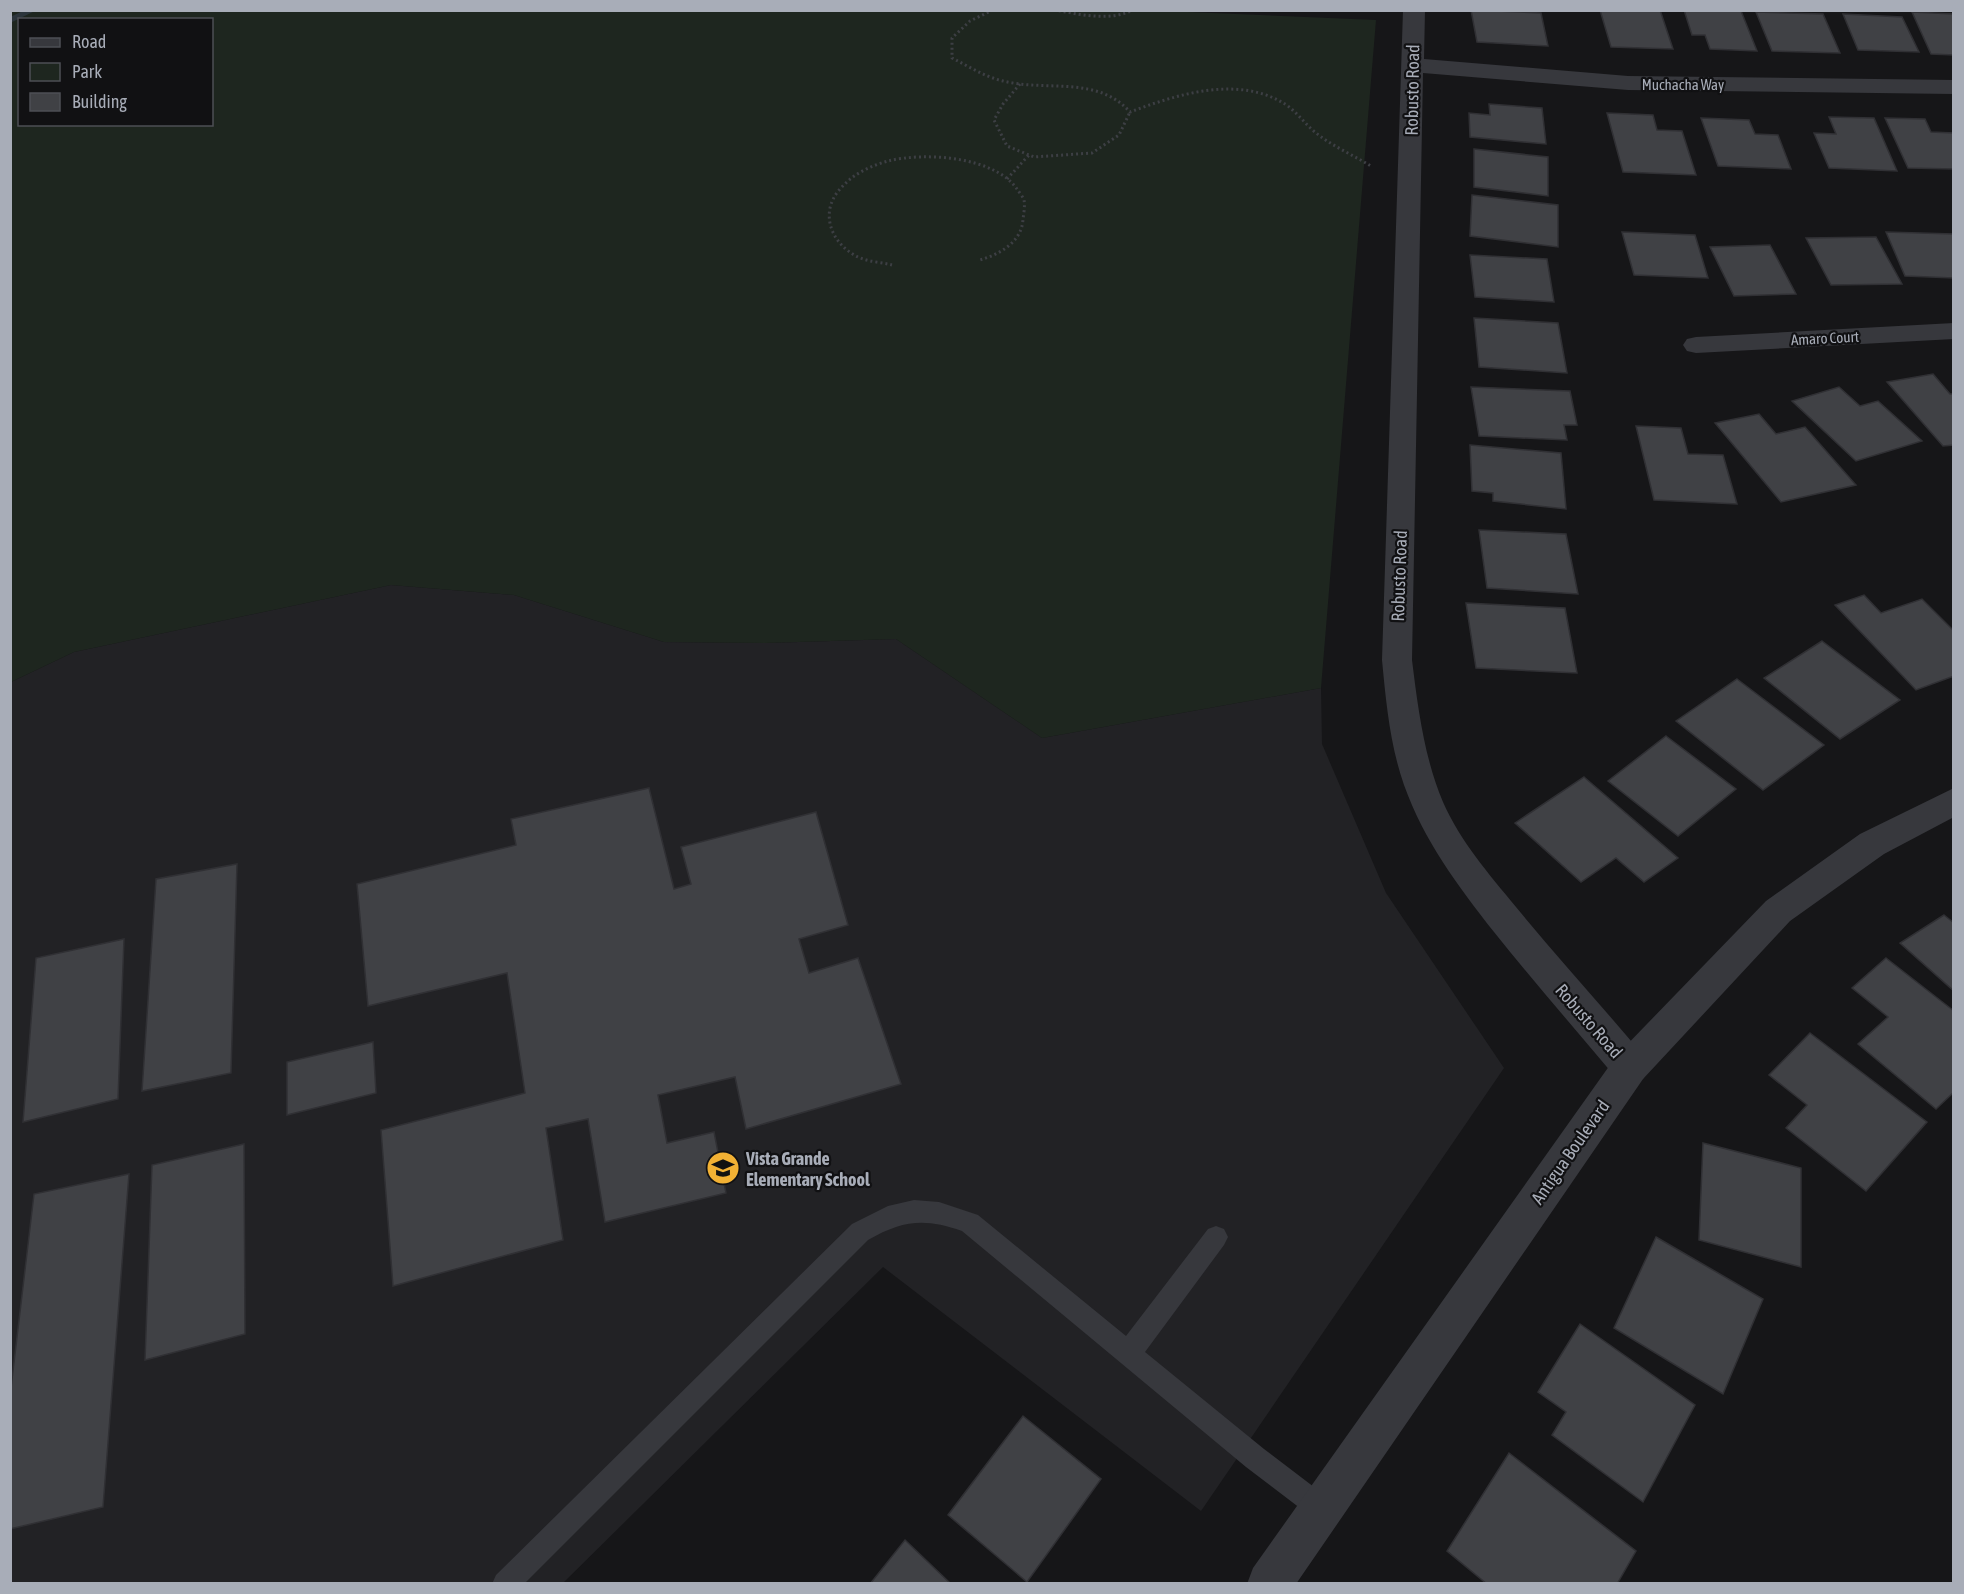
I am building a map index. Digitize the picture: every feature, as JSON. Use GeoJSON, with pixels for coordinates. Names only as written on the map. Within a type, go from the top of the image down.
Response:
{"type":"FeatureCollection","features":[{"type":"Feature","properties":{"kind":"street","name":"Robusto Road"},"geometry":{"type":"LineString","coordinates":[[1414,10],[1396,660],[1404,728],[1427,803],[1465,870],[1551,977],[1630,1067]]}},
{"type":"Feature","properties":{"kind":"street","name":"Muchacha Way"},"geometry":{"type":"LineString","coordinates":[[1413,65],[1628,83],[1953,87]]}},
{"type":"Feature","properties":{"kind":"street","name":"Amaro Court"},"geometry":{"type":"LineString","coordinates":[[1696,345],[1953,332]]}},
{"type":"Feature","properties":{"kind":"street","name":"Antigua Boulevard"},"geometry":{"type":"LineString","coordinates":[[1269,1584],[1630,1067],[1778,911],[1872,844],[1953,801]]}},
{"type":"Feature","properties":{"kind":"lane"},"geometry":{"type":"LineString","coordinates":[[505,1584],[860,1232],[885,1217],[914,1210],[943,1212],[970,1223],[1255,1458],[1322,1509]]}},
{"type":"Feature","properties":{"kind":"lane"},"geometry":{"type":"LineString","coordinates":[[1129,1353],[1216,1238]]}},
{"type":"Feature","properties":{"kind":"path"},"geometry":{"type":"LineString","coordinates":[[993,10],[980,14],[963,26],[952,38],[952,58],[994,79],[1021,84],[1066,85],[1096,92],[1113,98],[1126,106],[1130,112]]}},
{"type":"Feature","properties":{"kind":"path"},"geometry":{"type":"LineString","coordinates":[[1054,10],[1097,15],[1128,14],[1133,10]]}},
{"type":"Feature","properties":{"kind":"path"},"geometry":{"type":"LineString","coordinates":[[1021,84],[1003,104],[994,120],[1007,146],[1029,155],[1057,158],[1092,153],[1119,135],[1130,112],[1165,99],[1217,89],[1257,92],[1284,104],[1315,132],[1371,166]]}},
{"type":"Feature","properties":{"kind":"path"},"geometry":{"type":"LineString","coordinates":[[1007,179],[1029,155]]}},
{"type":"Feature","properties":{"kind":"path"},"geometry":{"type":"LineString","coordinates":[[891,265],[858,257],[836,239],[828,226],[828,210],[841,187],[864,168],[892,159],[941,156],[970,161],[999,172],[1014,185],[1025,201],[1026,218],[1020,234],[1008,248],[980,260]]}},
{"type":"Feature","properties":{"kind":"shaded area","name":"Vista Grande Elementary School"},"geometry":{"type":"Polygon","coordinates":[[[391,585],[514,595],[664,642],[765,643],[896,639],[1042,738],[1321,688],[1322,744],[1386,893],[1504,1068],[1201,1511],[883,1267],[563,1583],[11,1584],[11,682],[74,652],[391,585]]]}},
{"type":"Feature","properties":{"kind":"green space"},"geometry":{"type":"Polygon","coordinates":[[[11,11],[1164,11],[1376,20],[1321,688],[1042,738],[896,639],[765,643],[664,642],[514,595],[391,585],[74,652],[11,682],[11,11]]]}},
{"type":"Feature","properties":{"kind":"building"},"geometry":{"type":"Polygon","coordinates":[[[1471,10],[1541,13],[1548,46],[1477,42],[1471,10]]]}},
{"type":"Feature","properties":{"kind":"building"},"geometry":{"type":"Polygon","coordinates":[[[1600,10],[1660,10],[1673,49],[1611,47],[1600,10]]]}},
{"type":"Feature","properties":{"kind":"building"},"geometry":{"type":"Polygon","coordinates":[[[1684,10],[1741,11],[1757,51],[1710,49],[1705,35],[1692,35],[1684,10]]]}},
{"type":"Feature","properties":{"kind":"building"},"geometry":{"type":"Polygon","coordinates":[[[1756,12],[1823,14],[1840,53],[1772,51],[1756,12]]]}},
{"type":"Feature","properties":{"kind":"building"},"geometry":{"type":"Polygon","coordinates":[[[1912,12],[1954,14],[1954,55],[1931,54],[1912,12]]]}},
{"type":"Feature","properties":{"kind":"building"},"geometry":{"type":"Polygon","coordinates":[[[1843,14],[1902,17],[1919,52],[1858,50],[1843,14]]]}},
{"type":"Feature","properties":{"kind":"building"},"geometry":{"type":"Polygon","coordinates":[[[1489,104],[1542,108],[1546,144],[1470,137],[1469,113],[1490,115],[1489,104]]]}},
{"type":"Feature","properties":{"kind":"building"},"geometry":{"type":"Polygon","coordinates":[[[1607,113],[1653,115],[1657,130],[1682,131],[1696,175],[1623,172],[1607,113]]]}},
{"type":"Feature","properties":{"kind":"building"},"geometry":{"type":"Polygon","coordinates":[[[1829,117],[1874,118],[1897,171],[1829,168],[1814,133],[1836,134],[1829,117]]]}},
{"type":"Feature","properties":{"kind":"building"},"geometry":{"type":"Polygon","coordinates":[[[1701,118],[1749,120],[1755,134],[1778,135],[1791,169],[1718,166],[1701,118]]]}},
{"type":"Feature","properties":{"kind":"building"},"geometry":{"type":"Polygon","coordinates":[[[1885,118],[1925,119],[1931,132],[1954,133],[1954,169],[1908,168],[1885,118]]]}},
{"type":"Feature","properties":{"kind":"building"},"geometry":{"type":"Polygon","coordinates":[[[1474,149],[1548,157],[1548,196],[1474,187],[1474,149]]]}},
{"type":"Feature","properties":{"kind":"building"},"geometry":{"type":"Polygon","coordinates":[[[1472,195],[1558,205],[1558,247],[1470,236],[1472,195]]]}},
{"type":"Feature","properties":{"kind":"building"},"geometry":{"type":"Polygon","coordinates":[[[1622,232],[1695,235],[1708,278],[1634,275],[1622,232]]]}},
{"type":"Feature","properties":{"kind":"building"},"geometry":{"type":"Polygon","coordinates":[[[1886,232],[1954,234],[1954,278],[1905,276],[1886,232]]]}},
{"type":"Feature","properties":{"kind":"building"},"geometry":{"type":"Polygon","coordinates":[[[1876,237],[1902,284],[1831,285],[1806,238],[1876,237]]]}},
{"type":"Feature","properties":{"kind":"building"},"geometry":{"type":"Polygon","coordinates":[[[1770,245],[1796,294],[1734,296],[1710,247],[1770,245]]]}},
{"type":"Feature","properties":{"kind":"building"},"geometry":{"type":"Polygon","coordinates":[[[1470,255],[1547,259],[1554,302],[1475,297],[1470,255]]]}},
{"type":"Feature","properties":{"kind":"building"},"geometry":{"type":"Polygon","coordinates":[[[1474,318],[1558,323],[1567,373],[1479,367],[1474,318]]]}},
{"type":"Feature","properties":{"kind":"building"},"geometry":{"type":"Polygon","coordinates":[[[1933,374],[1950,394],[1954,394],[1954,445],[1943,446],[1887,382],[1933,374]]]}},
{"type":"Feature","properties":{"kind":"building"},"geometry":{"type":"Polygon","coordinates":[[[1471,387],[1570,391],[1577,425],[1564,425],[1567,440],[1479,436],[1471,387]]]}},
{"type":"Feature","properties":{"kind":"building"},"geometry":{"type":"Polygon","coordinates":[[[1839,387],[1860,406],[1878,401],[1922,441],[1856,461],[1792,401],[1839,387]]]}},
{"type":"Feature","properties":{"kind":"building"},"geometry":{"type":"Polygon","coordinates":[[[1759,414],[1776,434],[1805,427],[1856,485],[1781,502],[1715,423],[1759,414]]]}},
{"type":"Feature","properties":{"kind":"building"},"geometry":{"type":"Polygon","coordinates":[[[1636,426],[1681,428],[1688,454],[1723,455],[1737,504],[1654,500],[1636,426]]]}},
{"type":"Feature","properties":{"kind":"building"},"geometry":{"type":"Polygon","coordinates":[[[1470,445],[1561,453],[1566,509],[1493,501],[1493,493],[1472,491],[1470,445]]]}},
{"type":"Feature","properties":{"kind":"building"},"geometry":{"type":"Polygon","coordinates":[[[1479,530],[1566,534],[1578,594],[1487,588],[1479,530]]]}},
{"type":"Feature","properties":{"kind":"building"},"geometry":{"type":"Polygon","coordinates":[[[1864,595],[1881,613],[1922,599],[1954,631],[1954,676],[1916,690],[1835,605],[1864,595]]]}},
{"type":"Feature","properties":{"kind":"building"},"geometry":{"type":"Polygon","coordinates":[[[1466,603],[1565,608],[1577,673],[1476,668],[1466,603]]]}},
{"type":"Feature","properties":{"kind":"building"},"geometry":{"type":"Polygon","coordinates":[[[1822,641],[1900,700],[1840,739],[1764,678],[1822,641]]]}},
{"type":"Feature","properties":{"kind":"building"},"geometry":{"type":"Polygon","coordinates":[[[1737,679],[1824,745],[1763,790],[1676,721],[1737,679]]]}},
{"type":"Feature","properties":{"kind":"building"},"geometry":{"type":"Polygon","coordinates":[[[1666,736],[1736,789],[1678,836],[1608,781],[1666,736]]]}},
{"type":"Feature","properties":{"kind":"building"},"geometry":{"type":"Polygon","coordinates":[[[1584,777],[1678,858],[1644,882],[1616,858],[1581,882],[1515,823],[1584,777]]]}},
{"type":"Feature","properties":{"kind":"building"},"geometry":{"type":"Polygon","coordinates":[[[649,788],[674,889],[691,884],[681,847],[816,812],[848,925],[799,939],[809,973],[858,958],[901,1084],[746,1129],[735,1077],[658,1095],[667,1143],[714,1132],[726,1193],[605,1222],[588,1119],[546,1128],[563,1240],[393,1286],[381,1130],[525,1093],[507,973],[368,1006],[357,884],[516,845],[511,819],[649,788]]]}},
{"type":"Feature","properties":{"kind":"building"},"geometry":{"type":"Polygon","coordinates":[[[237,864],[231,1073],[142,1091],[156,879],[237,864]]]}},
{"type":"Feature","properties":{"kind":"building"},"geometry":{"type":"Polygon","coordinates":[[[1944,915],[1954,923],[1954,991],[1900,943],[1944,915]]]}},
{"type":"Feature","properties":{"kind":"building"},"geometry":{"type":"Polygon","coordinates":[[[124,939],[118,1099],[23,1122],[36,958],[124,939]]]}},
{"type":"Feature","properties":{"kind":"building"},"geometry":{"type":"Polygon","coordinates":[[[1886,958],[1954,1011],[1954,1092],[1936,1109],[1858,1044],[1888,1017],[1852,988],[1886,958]]]}},
{"type":"Feature","properties":{"kind":"building"},"geometry":{"type":"Polygon","coordinates":[[[1810,1033],[1927,1122],[1866,1191],[1786,1128],[1807,1105],[1769,1075],[1810,1033]]]}},
{"type":"Feature","properties":{"kind":"building"},"geometry":{"type":"Polygon","coordinates":[[[373,1042],[376,1093],[287,1115],[287,1062],[373,1042]]]}},
{"type":"Feature","properties":{"kind":"building"},"geometry":{"type":"Polygon","coordinates":[[[1703,1143],[1801,1168],[1801,1267],[1699,1240],[1703,1143]]]}},
{"type":"Feature","properties":{"kind":"building"},"geometry":{"type":"Polygon","coordinates":[[[244,1144],[245,1334],[145,1360],[152,1165],[244,1144]]]}},
{"type":"Feature","properties":{"kind":"building"},"geometry":{"type":"Polygon","coordinates":[[[129,1174],[103,1507],[10,1529],[10,1396],[34,1194],[129,1174]]]}},
{"type":"Feature","properties":{"kind":"building"},"geometry":{"type":"Polygon","coordinates":[[[1656,1237],[1763,1299],[1723,1394],[1614,1328],[1656,1237]]]}},
{"type":"Feature","properties":{"kind":"building"},"geometry":{"type":"Polygon","coordinates":[[[1580,1324],[1695,1405],[1643,1502],[1552,1435],[1566,1412],[1538,1392],[1580,1324]]]}},
{"type":"Feature","properties":{"kind":"building"},"geometry":{"type":"Polygon","coordinates":[[[1023,1416],[1101,1479],[1027,1582],[948,1515],[1023,1416]]]}},
{"type":"Feature","properties":{"kind":"building"},"geometry":{"type":"Polygon","coordinates":[[[1509,1453],[1636,1551],[1617,1584],[1487,1584],[1447,1551],[1509,1453]]]}},
{"type":"Feature","properties":{"kind":"building"},"geometry":{"type":"Polygon","coordinates":[[[905,1540],[951,1584],[870,1584],[905,1540]]]}},
{"type":"Feature","properties":{"kind":"waterway"},"geometry":{"type":"LineString","coordinates":[[10,20],[33,10]]}},
{"type":"Feature","properties":{"kind":"place","name":"Vista Grande Elementary School"},"geometry":{"type":"Point","coordinates":[723,1168]}}]}
